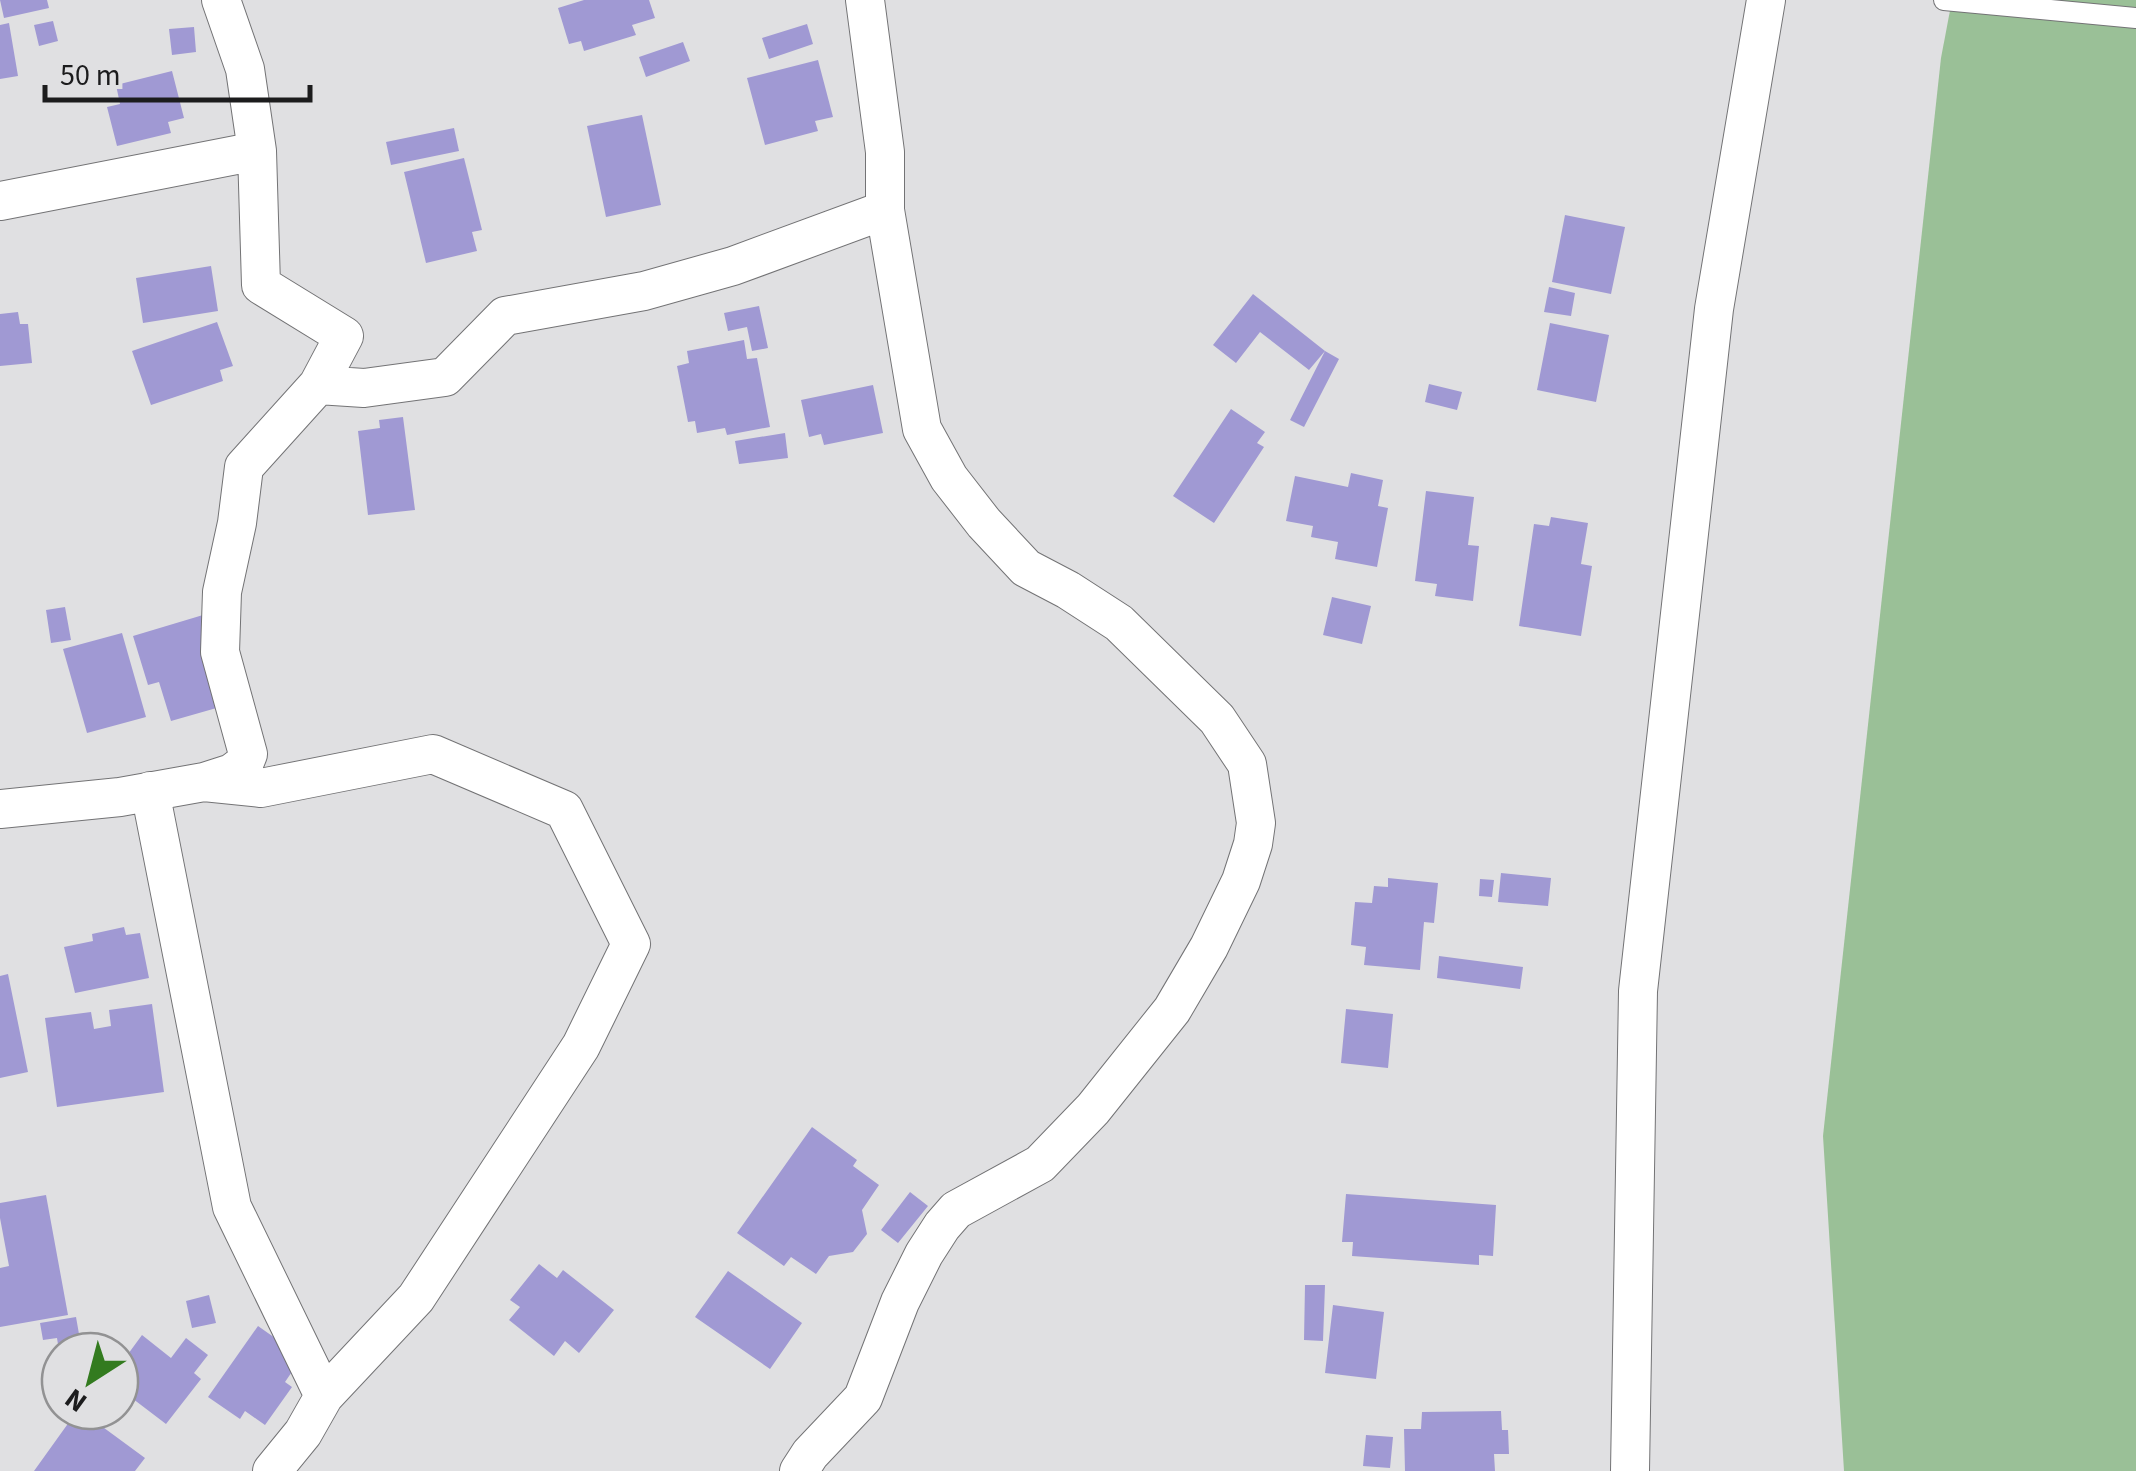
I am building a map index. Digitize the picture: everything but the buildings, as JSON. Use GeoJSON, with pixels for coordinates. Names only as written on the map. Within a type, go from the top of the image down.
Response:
{"type":"FeatureCollection","features":[{"type":"Feature","properties":{"kind":"street"},"geometry":{"type":"LineString","coordinates":[[0,808],[67,803],[204,782],[232,772],[244,764],[248,754],[220,652],[222,592],[244,467],[318,385],[344,336],[262,284],[257,151],[245,69],[221,0]]}},
{"type":"Feature","properties":{"kind":"street"},"geometry":{"type":"LineString","coordinates":[[799,1471],[863,1398],[900,1302],[942,1226],[956,1210],[1040,1164],[1093,1109],[1172,1010],[1241,881],[1256,822],[1248,764],[1217,719],[1119,623],[1026,568],[984,524],[949,478],[922,429],[885,210],[885,152],[865,0]]}},
{"type":"Feature","properties":{"kind":"street"},"geometry":{"type":"LineString","coordinates":[[1630,1471],[1638,991],[1714,309],[1766,0]]}},
{"type":"Feature","properties":{"kind":"street"},"geometry":{"type":"LineString","coordinates":[[0,201],[257,151]]}},
{"type":"Feature","properties":{"kind":"street"},"geometry":{"type":"LineString","coordinates":[[318,385],[364,388],[445,377],[505,316],[644,291],[732,266],[885,210]]}},
{"type":"Feature","properties":{"kind":"street"},"geometry":{"type":"LineString","coordinates":[[204,782],[261,788],[433,754],[564,810],[630,944],[582,1046],[416,1298],[324,1396],[303,1432],[272,1471]]}},
{"type":"Feature","properties":{"kind":"street"},"geometry":{"type":"LineString","coordinates":[[150,791],[232,1207],[324,1396]]}},
{"type":"Feature","properties":{"kind":"lane"},"geometry":{"type":"LineString","coordinates":[[1944,0],[2136,18]]}},
{"type":"Feature","properties":{"kind":"green space"},"geometry":{"type":"Polygon","coordinates":[[[1952,0],[2136,0],[2136,1471],[1844,1471],[1823,1136],[1941,58],[1952,0]]]}}]}
